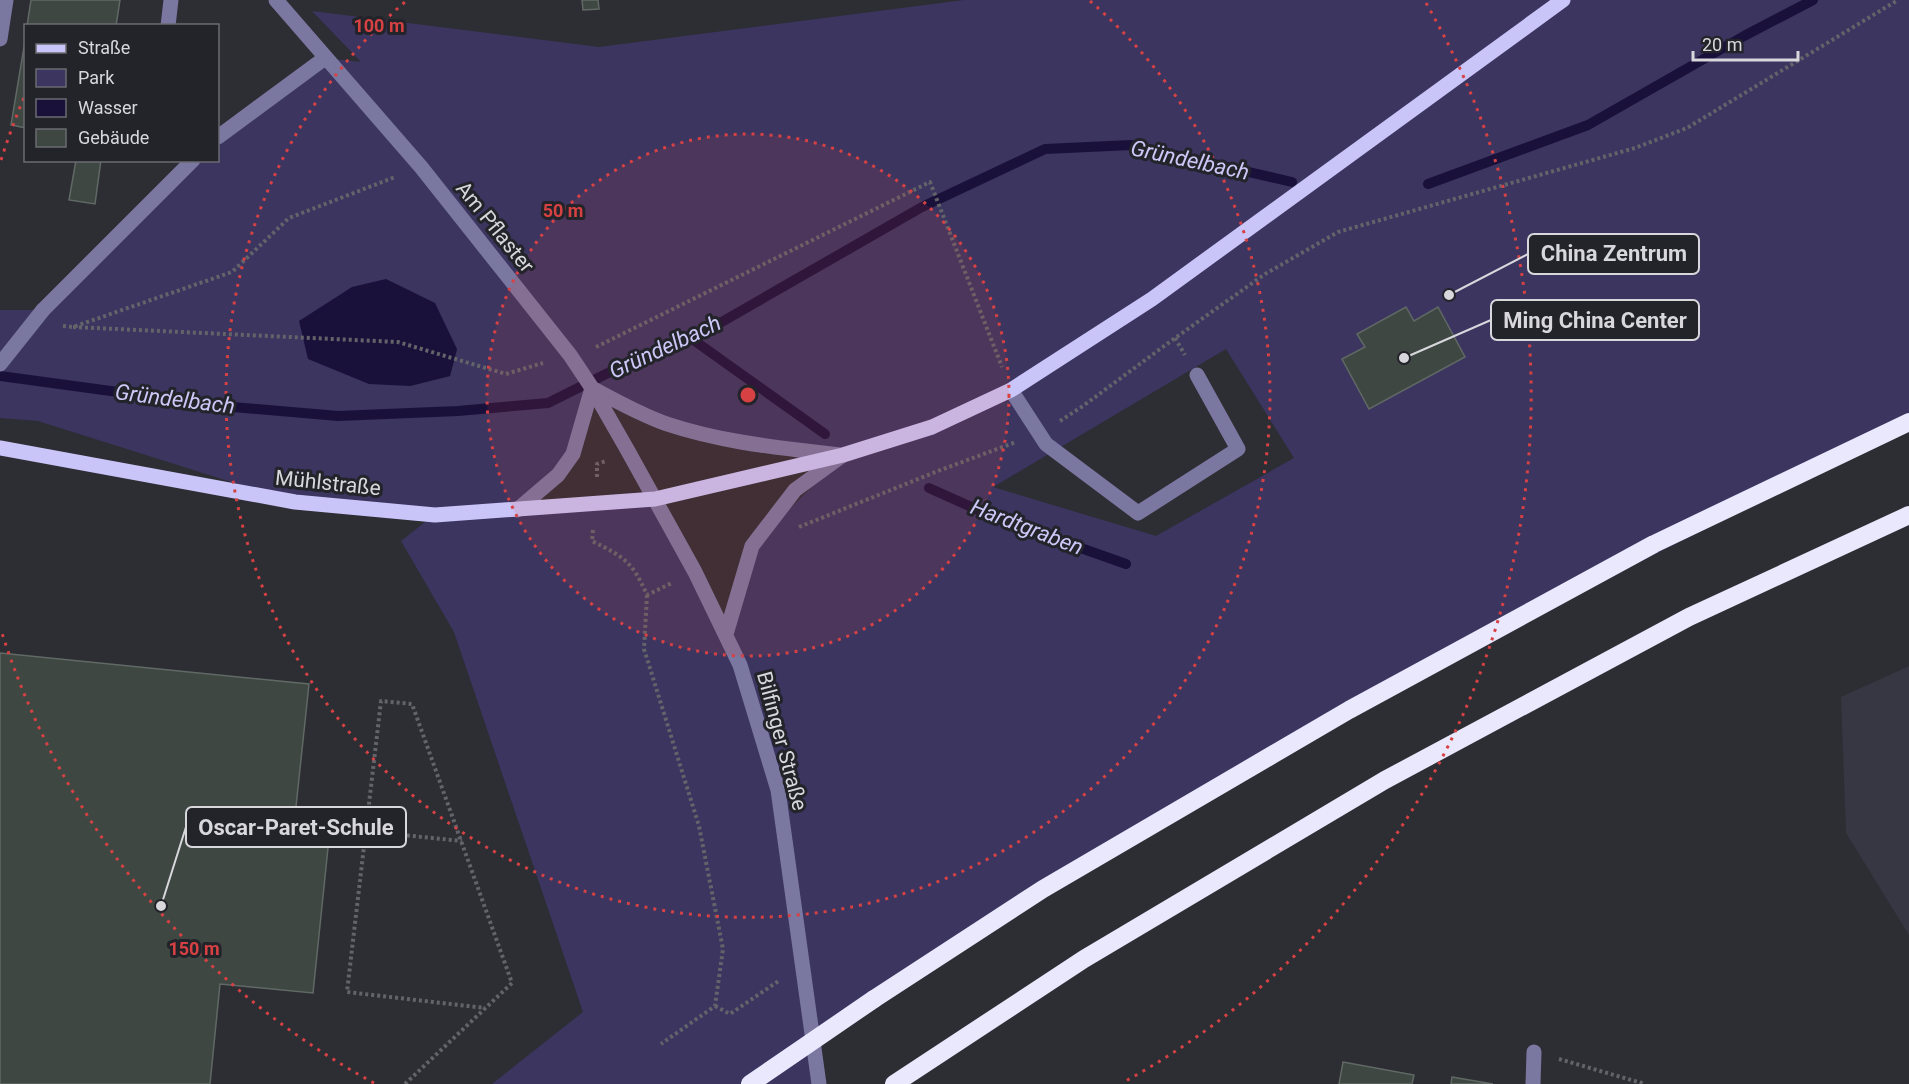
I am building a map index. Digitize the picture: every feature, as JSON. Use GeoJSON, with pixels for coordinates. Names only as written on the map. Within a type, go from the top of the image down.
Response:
{"type":"FeatureCollection","features":[{"type":"Feature","properties":{"kind":"highway"},"geometry":{"type":"LineString","coordinates":[[750,1084],[874,999],[1043,889],[1349,710],[1654,543],[1909,422]]}},
{"type":"Feature","properties":{"kind":"highway"},"geometry":{"type":"LineString","coordinates":[[894,1084],[1084,959],[1385,780],[1689,617],[1909,515]]}},
{"type":"Feature","properties":{"kind":"main road","name":"Mühlstraße"},"geometry":{"type":"LineString","coordinates":[[0,448],[295,502],[435,515],[655,499],[843,455],[932,427],[1011,390],[1152,299],[1563,0]]}},
{"type":"Feature","properties":{"kind":"street"},"geometry":{"type":"LineString","coordinates":[[0,39],[6,0]]}},
{"type":"Feature","properties":{"kind":"street"},"geometry":{"type":"LineString","coordinates":[[168,24],[171,0]]}},
{"type":"Feature","properties":{"kind":"street","name":"Am Pflaster"},"geometry":{"type":"LineString","coordinates":[[276,0],[421,167],[570,355],[592,388],[655,499]]}},
{"type":"Feature","properties":{"kind":"street"},"geometry":{"type":"LineString","coordinates":[[219,136],[325,58]]}},
{"type":"Feature","properties":{"kind":"street"},"geometry":{"type":"LineString","coordinates":[[0,364],[43,310],[191,162]]}},
{"type":"Feature","properties":{"kind":"street"},"geometry":{"type":"LineString","coordinates":[[1011,390],[1046,444],[1138,513],[1238,449],[1197,375]]}},
{"type":"Feature","properties":{"kind":"street"},"geometry":{"type":"LineString","coordinates":[[517,510],[558,475],[573,454],[592,388],[665,423],[702,434],[748,444],[843,455]]}},
{"type":"Feature","properties":{"kind":"street"},"geometry":{"type":"LineString","coordinates":[[726,634],[752,546],[795,490],[843,455]]}},
{"type":"Feature","properties":{"kind":"street","name":"Bilfinger Straße"},"geometry":{"type":"LineString","coordinates":[[655,499],[695,572],[740,665],[778,790],[819,1084]]}},
{"type":"Feature","properties":{"kind":"street"},"geometry":{"type":"LineString","coordinates":[[1533,1084],[1534,1052]]}},
{"type":"Feature","properties":{"kind":"path"},"geometry":{"type":"LineString","coordinates":[[796,528],[1038,434],[1083,406],[1265,274],[1338,232],[1635,148],[1687,128],[1898,0]]}},
{"type":"Feature","properties":{"kind":"path"},"geometry":{"type":"LineString","coordinates":[[62,325],[73,327],[232,272],[289,218],[421,167]]}},
{"type":"Feature","properties":{"kind":"path"},"geometry":{"type":"LineString","coordinates":[[930,182],[1011,390]]}},
{"type":"Feature","properties":{"kind":"path"},"geometry":{"type":"LineString","coordinates":[[647,595],[644,649],[699,826],[723,949],[714,1006],[661,1044]]}},
{"type":"Feature","properties":{"kind":"path"},"geometry":{"type":"LineString","coordinates":[[405,1084],[512,983],[412,704],[381,701],[347,992],[485,1008]]}},
{"type":"Feature","properties":{"kind":"path"},"geometry":{"type":"LineString","coordinates":[[330,828],[462,841]]}},
{"type":"Feature","properties":{"kind":"path"},"geometry":{"type":"LineString","coordinates":[[714,1006],[730,1014],[803,964]]}},
{"type":"Feature","properties":{"kind":"path"},"geometry":{"type":"LineString","coordinates":[[1534,1052],[1645,1084]]}},
{"type":"Feature","properties":{"kind":"shaded area"},"geometry":{"type":"Polygon","coordinates":[[[1909,666],[1909,935],[1846,833],[1841,697],[1909,666]]]}},
{"type":"Feature","properties":{"kind":"green space"},"geometry":{"type":"Polygon","coordinates":[[[964,0],[1909,0],[1909,425],[1349,710],[820,1036],[819,1084],[492,1084],[583,1012],[454,632],[401,541],[434,515],[295,502],[38,421],[0,418],[0,310],[43,310],[192,162],[219,162],[219,136],[325,58],[361,62],[312,11],[599,47],[964,0]],[[457,349],[410,386],[450,376],[457,349]],[[1226,349],[993,487],[1156,536],[1294,458],[1226,349]],[[592,388],[573,454],[518,510],[655,499],[726,634],[752,546],[843,456],[702,434],[592,388]]]}},
{"type":"Feature","properties":{"kind":"water"},"geometry":{"type":"Polygon","coordinates":[[[386,279],[435,303],[457,349],[450,376],[410,386],[369,384],[308,359],[299,321],[352,287],[386,279]]]}},
{"type":"Feature","properties":{"kind":"building"},"geometry":{"type":"Polygon","coordinates":[[[31,0],[120,0],[116,24],[27,24],[31,0]]]}},
{"type":"Feature","properties":{"kind":"building"},"geometry":{"type":"Polygon","coordinates":[[[582,0],[598,0],[599,9],[583,10],[582,0]]]}},
{"type":"Feature","properties":{"kind":"building"},"geometry":{"type":"Polygon","coordinates":[[[24,47],[24,128],[11,125],[24,47]]]}},
{"type":"Feature","properties":{"kind":"building"},"geometry":{"type":"Polygon","coordinates":[[[76,162],[101,162],[95,204],[69,200],[76,162]]]}},
{"type":"Feature","properties":{"kind":"building"},"geometry":{"type":"Polygon","coordinates":[[[1406,307],[1414,321],[1438,307],[1465,357],[1369,409],[1342,359],[1365,347],[1357,334],[1406,307]]]}},
{"type":"Feature","properties":{"kind":"building"},"geometry":{"type":"Polygon","coordinates":[[[0,653],[309,684],[295,816],[331,819],[313,993],[220,984],[210,1084],[0,1084],[0,653]]]}},
{"type":"Feature","properties":{"kind":"building"},"geometry":{"type":"Polygon","coordinates":[[[1343,1062],[1414,1075],[1412,1084],[1339,1084],[1343,1062]]]}},
{"type":"Feature","properties":{"kind":"building"},"geometry":{"type":"Polygon","coordinates":[[[1452,1077],[1493,1084],[1451,1084],[1452,1077]]]}},
{"type":"Feature","properties":{"kind":"waterway","name":"Gründelbach"},"geometry":{"type":"LineString","coordinates":[[1428,184],[1588,125],[1744,36],[1813,0]]}},
{"type":"Feature","properties":{"kind":"waterway","name":"Gründelbach"},"geometry":{"type":"LineString","coordinates":[[0,376],[221,406],[338,416],[458,411],[548,403],[624,365],[692,339],[922,207],[1045,149],[1131,145],[1292,182]]}},
{"type":"Feature","properties":{"kind":"waterway","name":"Hardtgraben"},"geometry":{"type":"LineString","coordinates":[[692,339],[825,434]]}},
{"type":"Feature","properties":{"kind":"waterway","name":"Hardtgraben"},"geometry":{"type":"LineString","coordinates":[[929,488],[996,518],[1126,564]]}},
{"type":"Feature","properties":{"kind":"place","name":"China Zentrum"},"geometry":{"type":"Point","coordinates":[1449,295]}},
{"type":"Feature","properties":{"kind":"place","name":"Ming China Center"},"geometry":{"type":"Point","coordinates":[1404,358]}},
{"type":"Feature","properties":{"kind":"place","name":"Oscar-Paret-Schule"},"geometry":{"type":"Point","coordinates":[161,906]}}]}
